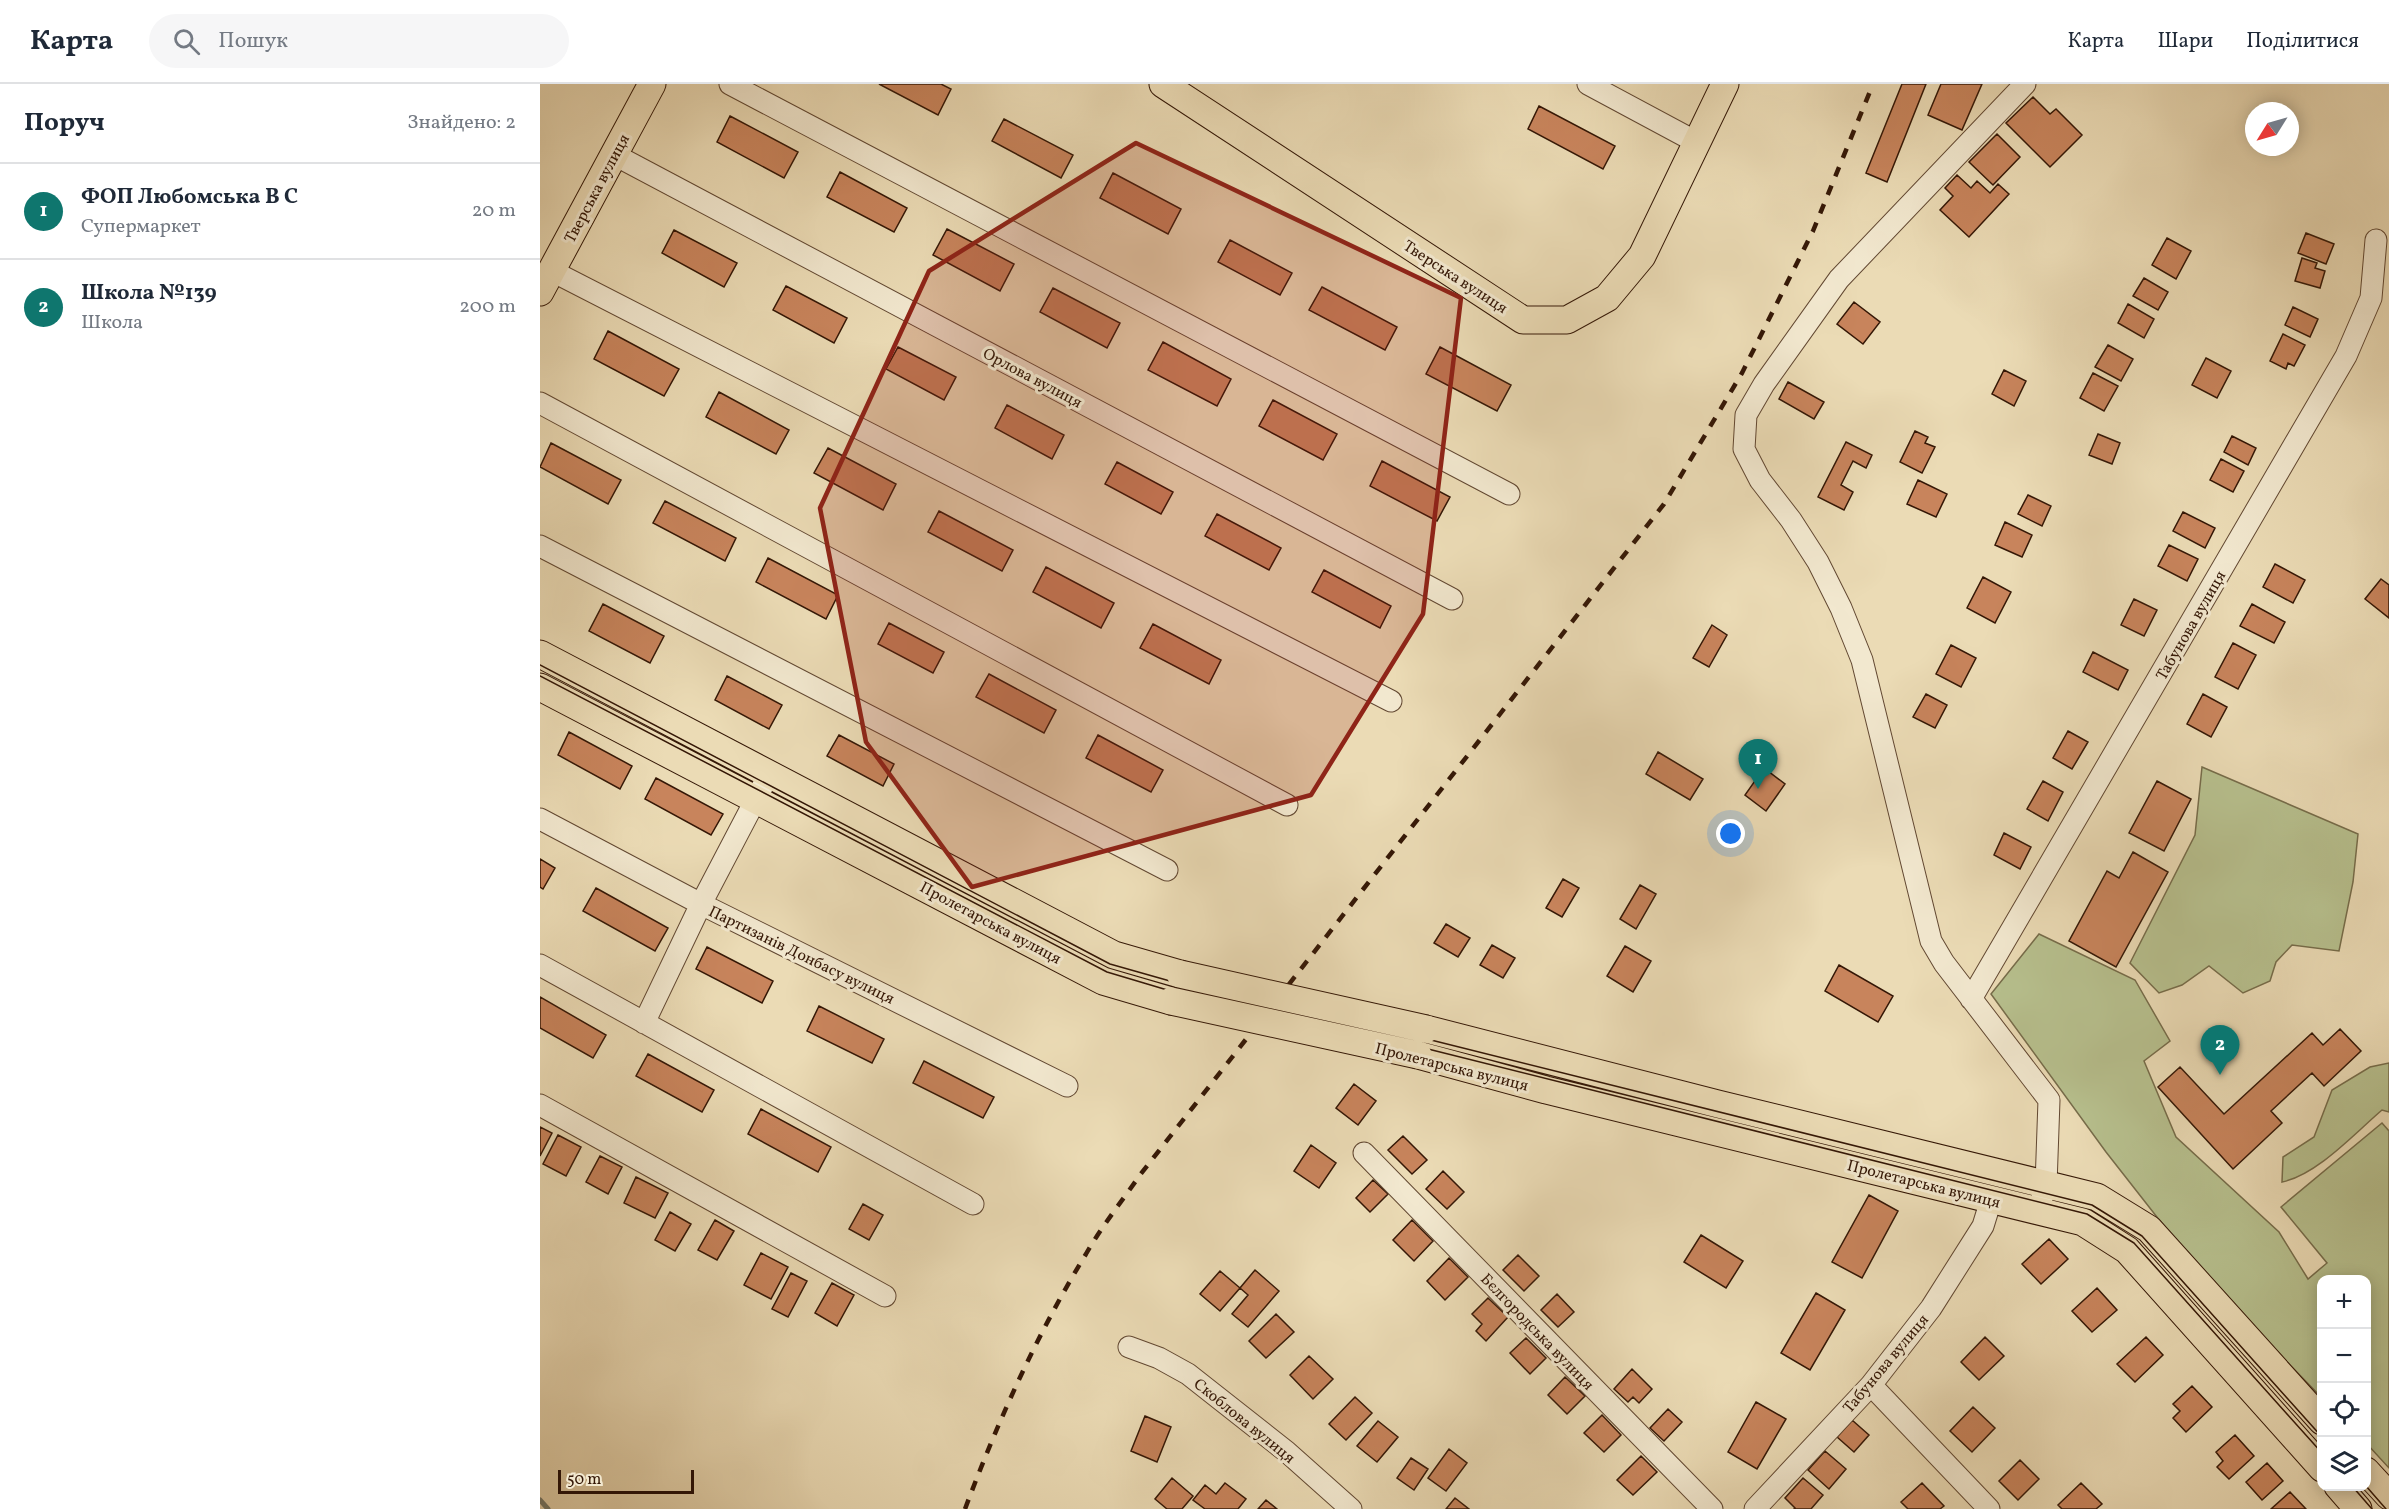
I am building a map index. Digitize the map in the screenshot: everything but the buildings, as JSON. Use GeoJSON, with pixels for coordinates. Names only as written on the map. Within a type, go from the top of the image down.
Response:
{"type":"FeatureCollection","features":[{"type":"Feature","properties":{"kind":"main road","name":"Тверська вулиця"},"geometry":{"type":"LineString","coordinates":[[546,281],[652,84]]}},
{"type":"Feature","properties":{"kind":"main road","name":"Тверська вулиця"},"geometry":{"type":"LineString","coordinates":[[1163,84],[1523,320],[1567,320],[1607,297],[1642,256],[1725,84]]}},
{"type":"Feature","properties":{"kind":"main road","name":"Пролетарська вулиця"},"geometry":{"type":"LineString","coordinates":[[540,654],[1114,955],[1180,974],[1426,1029],[2043,1198],[2127,1250],[2317,1462]]}},
{"type":"Feature","properties":{"kind":"main road","name":"Пролетарська вулиця"},"geometry":{"type":"LineString","coordinates":[[540,687],[1103,981],[1171,1001],[1418,1055],[1991,1200],[2097,1197],[2149,1229],[2317,1415]]}},
{"type":"Feature","properties":{"kind":"main road"},"geometry":{"type":"LineString","coordinates":[[2371,1476],[2389,1496]]}},
{"type":"Feature","properties":{"kind":"main road"},"geometry":{"type":"LineString","coordinates":[[2342,1491],[2358,1509]]}},
{"type":"Feature","properties":{"kind":"street"},"geometry":{"type":"LineString","coordinates":[[730,84],[1509,494]]}},
{"type":"Feature","properties":{"kind":"street"},"geometry":{"type":"LineString","coordinates":[[1588,84],[1698,143]]}},
{"type":"Feature","properties":{"kind":"street"},"geometry":{"type":"LineString","coordinates":[[2025,84],[1839,279],[1764,384],[1746,415],[1744,449],[1760,480],[1791,520],[1818,562],[1841,608],[1862,660],[1930,941],[1944,963],[2049,1100],[2043,1198]]}},
{"type":"Feature","properties":{"kind":"street","name":"Орлова вулиця"},"geometry":{"type":"LineString","coordinates":[[614,154],[1452,599]]}},
{"type":"Feature","properties":{"kind":"street","name":"Табунова вулиця"},"geometry":{"type":"LineString","coordinates":[[1971,999],[2346,356],[2371,298],[2376,240]]}},
{"type":"Feature","properties":{"kind":"street"},"geometry":{"type":"LineString","coordinates":[[546,281],[1391,701]]}},
{"type":"Feature","properties":{"kind":"street"},"geometry":{"type":"LineString","coordinates":[[540,403],[1287,805]]}},
{"type":"Feature","properties":{"kind":"street"},"geometry":{"type":"LineString","coordinates":[[540,546],[1167,870]]}},
{"type":"Feature","properties":{"kind":"street"},"geometry":{"type":"LineString","coordinates":[[644,1023],[701,904],[769,774]]}},
{"type":"Feature","properties":{"kind":"street","name":"Партизанів Донбасу вулиця"},"geometry":{"type":"LineString","coordinates":[[540,819],[701,904],[1067,1086]]}},
{"type":"Feature","properties":{"kind":"street"},"geometry":{"type":"LineString","coordinates":[[540,965],[973,1204]]}},
{"type":"Feature","properties":{"kind":"street"},"geometry":{"type":"LineString","coordinates":[[540,1105],[885,1296]]}},
{"type":"Feature","properties":{"kind":"street","name":"Бєлгородська вулиця"},"geometry":{"type":"LineString","coordinates":[[1364,1153],[1712,1509]]}},
{"type":"Feature","properties":{"kind":"street","name":"Табунова вулиця"},"geometry":{"type":"LineString","coordinates":[[1755,1509],[1871,1385],[1931,1308],[1983,1226],[1991,1200]]}},
{"type":"Feature","properties":{"kind":"street","name":"Скоблова вулиця"},"geometry":{"type":"LineString","coordinates":[[1129,1347],[1159,1358],[1188,1374],[1287,1452],[1351,1509]]}},
{"type":"Feature","properties":{"kind":"street"},"geometry":{"type":"LineString","coordinates":[[1871,1385],[1989,1509]]}},
{"type":"Feature","properties":{"kind":"highlighted area"},"geometry":{"type":"Polygon","coordinates":[[[1136,143],[1461,298],[1423,614],[1311,795],[972,887],[866,742],[820,508],[929,271],[1136,143]]]}},
{"type":"Feature","properties":{"kind":"green space"},"geometry":{"type":"Polygon","coordinates":[[[2202,767],[2358,834],[2353,882],[2339,951],[2292,945],[2276,962],[2270,981],[2243,993],[2209,966],[2182,985],[2159,993],[2130,963],[2195,835],[2202,767]]]}},
{"type":"Feature","properties":{"kind":"green space"},"geometry":{"type":"Polygon","coordinates":[[[2039,934],[2135,980],[2170,1041],[2144,1061],[2176,1137],[2279,1232],[2308,1279],[2327,1263],[2281,1207],[2382,1123],[2389,1131],[2389,1468],[2371,1448],[2371,1275],[2317,1275],[2317,1393],[2200,1272],[2106,1152],[1991,994],[2039,934]]]}},
{"type":"Feature","properties":{"kind":"green space"},"geometry":{"type":"Polygon","coordinates":[[[2389,1063],[2389,1112],[2382,1110],[2348,1141],[2309,1171],[2282,1182],[2283,1157],[2314,1137],[2332,1090],[2370,1067],[2389,1063]]]}},
{"type":"Feature","properties":{"kind":"waterway"},"geometry":{"type":"LineString","coordinates":[[540,1500],[548,1509]]}},
{"type":"Feature","properties":{"kind":"tram line"},"geometry":{"type":"LineString","coordinates":[[540,665],[1110,964],[1177,983],[1423,1038],[2092,1205],[2142,1236],[2317,1431]]}},
{"type":"Feature","properties":{"kind":"tram line"},"geometry":{"type":"LineString","coordinates":[[540,676],[1107,972],[1174,992],[1420,1047],[2087,1214],[2134,1243],[2317,1447]]}},
{"type":"Feature","properties":{"kind":"tram line"},"geometry":{"type":"LineString","coordinates":[[2356,1491],[2372,1509]]}},
{"type":"Feature","properties":{"kind":"tram line"},"geometry":{"type":"LineString","coordinates":[[2370,1491],[2386,1509]]}},
{"type":"Feature","properties":{"kind":"railway"},"geometry":{"type":"LineString","coordinates":[[965,1509],[991,1443],[1035,1347],[1068,1284],[1105,1224],[1140,1175],[1664,504],[1742,373],[1813,231],[1873,84]]}},
{"type":"Feature","properties":{"kind":"place","name":"ФОП Любомська В С"},"geometry":{"type":"Point","coordinates":[1758,789]}},
{"type":"Feature","properties":{"kind":"place","name":"Школа №139"},"geometry":{"type":"Point","coordinates":[2220,1075]}}]}
